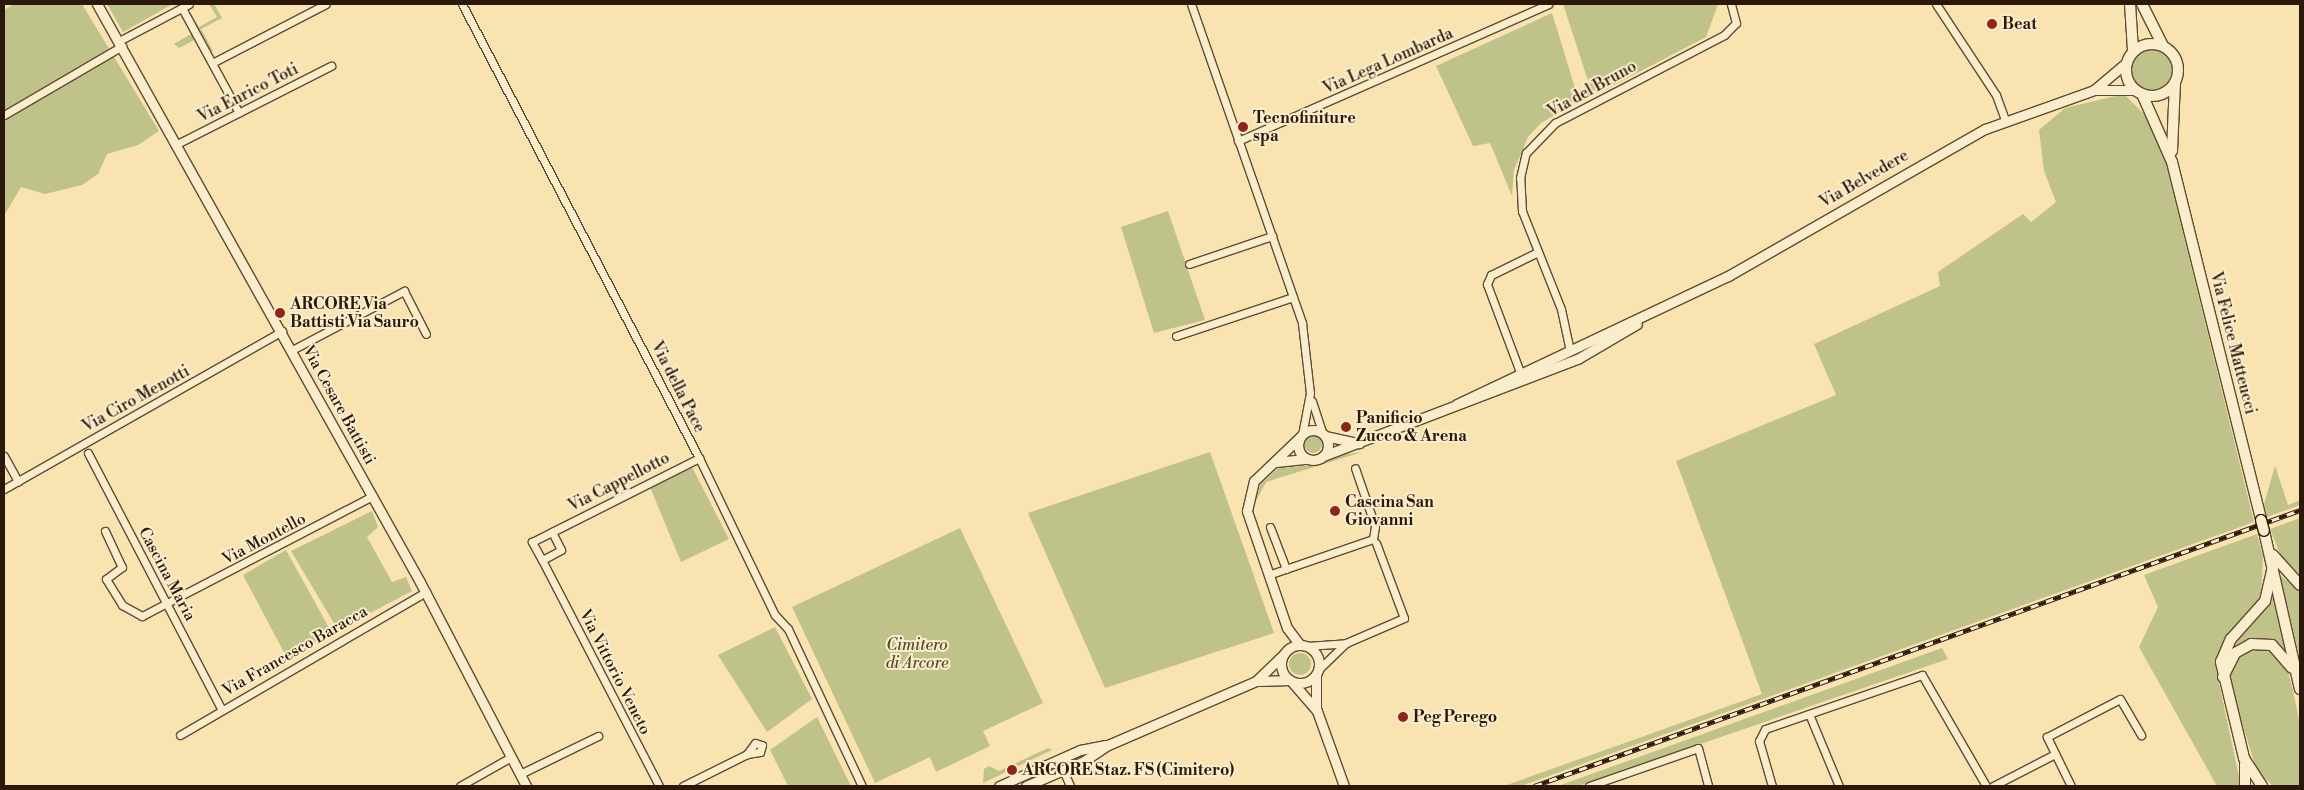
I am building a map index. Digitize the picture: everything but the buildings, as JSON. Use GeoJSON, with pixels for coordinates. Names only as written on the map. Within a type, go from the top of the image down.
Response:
{"type":"FeatureCollection","features":[{"type":"Feature","properties":{"kind":"main road"},"geometry":{"type":"LineString","coordinates":[[2130,4],[2133,52]]}},
{"type":"Feature","properties":{"kind":"main road","name":"Via Felice Matteucci"},"geometry":{"type":"LineString","coordinates":[[2142,4],[2163,46],[2178,66],[2175,83],[2172,162]]}},
{"type":"Feature","properties":{"kind":"main road"},"geometry":{"type":"LineString","coordinates":[[2127,62],[2133,52],[2147,44],[2163,46]]}},
{"type":"Feature","properties":{"kind":"main road","name":"Via Felice Matteucci"},"geometry":{"type":"LineString","coordinates":[[2127,62],[2126,74],[2139,92],[2172,162],[2270,550]]}},
{"type":"Feature","properties":{"kind":"main road"},"geometry":{"type":"LineString","coordinates":[[2139,92],[2161,94],[2175,83]]}},
{"type":"Feature","properties":{"kind":"main road"},"geometry":{"type":"LineString","coordinates":[[2270,550],[2300,689]]}},
{"type":"Feature","properties":{"kind":"main road"},"geometry":{"type":"LineString","coordinates":[[2270,550],[2300,586]]}},
{"type":"Feature","properties":{"kind":"main road"},"geometry":{"type":"LineString","coordinates":[[2245,786],[2244,758],[2222,680],[2224,649],[2266,601],[2273,567]]}},
{"type":"Feature","properties":{"kind":"main road"},"geometry":{"type":"LineString","coordinates":[[2222,680],[2235,653],[2261,642],[2288,659],[2300,689]]}},
{"type":"Feature","properties":{"kind":"main road"},"geometry":{"type":"LineString","coordinates":[[2244,758],[2262,786]]}},
{"type":"Feature","properties":{"kind":"street","name":"Via Cesare Battisti"},"geometry":{"type":"LineString","coordinates":[[97,4],[282,331],[426,592],[526,786]]}},
{"type":"Feature","properties":{"kind":"street"},"geometry":{"type":"LineString","coordinates":[[4,115],[189,4]]}},
{"type":"Feature","properties":{"kind":"street"},"geometry":{"type":"LineString","coordinates":[[212,63],[326,4]]}},
{"type":"Feature","properties":{"kind":"street","name":"Via della Pace"},"geometry":{"type":"LineString","coordinates":[[462,4],[699,458],[775,615],[788,629],[862,786]]}},
{"type":"Feature","properties":{"kind":"street"},"geometry":{"type":"LineString","coordinates":[[1191,4],[1293,296],[1308,354],[1310,393],[1299,451],[1309,459]]}},
{"type":"Feature","properties":{"kind":"street","name":"Via Lega Lombarda"},"geometry":{"type":"LineString","coordinates":[[1238,141],[1548,4]]}},
{"type":"Feature","properties":{"kind":"street","name":"Via del Bruno"},"geometry":{"type":"LineString","coordinates":[[1570,351],[1561,309],[1536,253],[1520,199],[1526,153],[1555,123],[1724,35],[1736,23],[1731,4]]}},
{"type":"Feature","properties":{"kind":"street"},"geometry":{"type":"LineString","coordinates":[[1936,4],[1996,95],[2005,120]]}},
{"type":"Feature","properties":{"kind":"street"},"geometry":{"type":"LineString","coordinates":[[182,8],[239,113]]}},
{"type":"Feature","properties":{"kind":"street","name":"Via Belvedere"},"geometry":{"type":"LineString","coordinates":[[2094,90],[2127,62]]}},
{"type":"Feature","properties":{"kind":"street","name":"Via Enrico Toti"},"geometry":{"type":"LineString","coordinates":[[177,144],[331,66]]}},
{"type":"Feature","properties":{"kind":"street","name":"Via Belvedere"},"geometry":{"type":"LineString","coordinates":[[1457,404],[1520,372],[1570,351],[1740,270],[2005,120],[2094,90],[2139,92]]}},
{"type":"Feature","properties":{"kind":"street"},"geometry":{"type":"LineString","coordinates":[[1189,264],[1272,236]]}},
{"type":"Feature","properties":{"kind":"street"},"geometry":{"type":"LineString","coordinates":[[1520,372],[1487,284],[1490,275],[1536,253]]}},
{"type":"Feature","properties":{"kind":"street"},"geometry":{"type":"LineString","coordinates":[[292,350],[404,291],[426,334]]}},
{"type":"Feature","properties":{"kind":"street"},"geometry":{"type":"LineString","coordinates":[[1176,336],[1293,296]]}},
{"type":"Feature","properties":{"kind":"street","name":"Via Belvedere"},"geometry":{"type":"LineString","coordinates":[[1323,456],[1365,443],[1457,404],[1538,373],[1610,341],[1656,311]]}},
{"type":"Feature","properties":{"kind":"street","name":"Via Ciro Menotti"},"geometry":{"type":"LineString","coordinates":[[4,489],[282,331]]}},
{"type":"Feature","properties":{"kind":"street"},"geometry":{"type":"LineString","coordinates":[[1538,373],[1565,358],[1570,351],[1577,353],[1610,341]]}},
{"type":"Feature","properties":{"kind":"street","name":"Via Belvedere"},"geometry":{"type":"LineString","coordinates":[[1504,387],[1520,372]]}},
{"type":"Feature","properties":{"kind":"street"},"geometry":{"type":"LineString","coordinates":[[1275,462],[1323,456],[1328,447],[1310,393]]}},
{"type":"Feature","properties":{"kind":"street"},"geometry":{"type":"LineString","coordinates":[[1316,711],[1318,656],[1303,645],[1287,628],[1250,525],[1248,496],[1254,481],[1301,436],[1312,430],[1324,435],[1365,443]]}},
{"type":"Feature","properties":{"kind":"street","name":"Cascina Maria"},"geometry":{"type":"LineString","coordinates":[[88,453],[221,709]]}},
{"type":"Feature","properties":{"kind":"street"},"geometry":{"type":"LineString","coordinates":[[4,456],[18,481]]}},
{"type":"Feature","properties":{"kind":"street","name":"Via Cappellotto"},"geometry":{"type":"LineString","coordinates":[[547,570],[532,542],[699,458]]}},
{"type":"Feature","properties":{"kind":"street"},"geometry":{"type":"LineString","coordinates":[[1268,575],[1372,539],[1375,526],[1355,468]]}},
{"type":"Feature","properties":{"kind":"street","name":"Via Montello"},"geometry":{"type":"LineString","coordinates":[[104,531],[122,567],[106,579],[122,604],[142,616],[168,606],[373,496]]}},
{"type":"Feature","properties":{"kind":"street"},"geometry":{"type":"LineString","coordinates":[[1270,526],[1286,569]]}},
{"type":"Feature","properties":{"kind":"street"},"geometry":{"type":"LineString","coordinates":[[542,560],[561,550],[552,532]]}},
{"type":"Feature","properties":{"kind":"street"},"geometry":{"type":"LineString","coordinates":[[1256,681],[1308,682],[1346,644],[1404,618],[1376,543]]}},
{"type":"Feature","properties":{"kind":"street","name":"Via Vittorio Veneto"},"geometry":{"type":"LineString","coordinates":[[547,570],[659,786]]}},
{"type":"Feature","properties":{"kind":"street","name":"Via Francesco Baracca"},"geometry":{"type":"LineString","coordinates":[[180,735],[221,709],[426,592]]}},
{"type":"Feature","properties":{"kind":"street"},"geometry":{"type":"LineString","coordinates":[[1287,628],[1283,654],[1283,672],[1316,711],[1344,786]]}},
{"type":"Feature","properties":{"kind":"street"},"geometry":{"type":"LineString","coordinates":[[1026,786],[1063,770],[1108,745],[1256,681],[1283,654],[1303,645],[1346,644]]}},
{"type":"Feature","properties":{"kind":"street"},"geometry":{"type":"LineString","coordinates":[[1772,786],[1759,741],[1765,729],[1922,675],[1986,786]]}},
{"type":"Feature","properties":{"kind":"street"},"geometry":{"type":"LineString","coordinates":[[2071,786],[2047,737],[2120,699],[2141,735]]}},
{"type":"Feature","properties":{"kind":"street"},"geometry":{"type":"LineString","coordinates":[[1809,714],[1839,786]]}},
{"type":"Feature","properties":{"kind":"street"},"geometry":{"type":"LineString","coordinates":[[520,774],[598,736]]}},
{"type":"Feature","properties":{"kind":"street"},"geometry":{"type":"LineString","coordinates":[[999,786],[1080,750],[1108,745]]}},
{"type":"Feature","properties":{"kind":"street"},"geometry":{"type":"LineString","coordinates":[[1589,786],[1698,748],[1708,786]]}},
{"type":"Feature","properties":{"kind":"street"},"geometry":{"type":"LineString","coordinates":[[683,786],[747,754]]}},
{"type":"Feature","properties":{"kind":"street"},"geometry":{"type":"LineString","coordinates":[[1993,786],[2055,754]]}},
{"type":"Feature","properties":{"kind":"street"},"geometry":{"type":"LineString","coordinates":[[460,786],[511,757]]}},
{"type":"Feature","properties":{"kind":"street"},"geometry":{"type":"LineString","coordinates":[[1063,770],[1070,786]]}},
{"type":"Feature","properties":{"kind":"green space"},"geometry":{"type":"Polygon","coordinates":[[[14,4],[82,4],[159,131],[138,145],[107,154],[98,174],[82,185],[45,194],[21,187],[4,216],[4,10],[14,4]]]}},
{"type":"Feature","properties":{"kind":"green space"},"geometry":{"type":"Polygon","coordinates":[[[107,4],[173,4],[123,32],[107,4]]]}},
{"type":"Feature","properties":{"kind":"green space"},"geometry":{"type":"Polygon","coordinates":[[[209,4],[214,4],[222,18],[201,29],[213,51],[207,54],[198,38],[179,48],[174,44],[191,34],[180,14],[188,9],[199,27],[217,17],[209,4]]]}},
{"type":"Feature","properties":{"kind":"green space"},"geometry":{"type":"Polygon","coordinates":[[[1563,4],[1718,4],[1706,37],[1593,96],[1563,4]]]}},
{"type":"Feature","properties":{"kind":"green space"},"geometry":{"type":"Polygon","coordinates":[[[1552,13],[1579,101],[1541,123],[1528,137],[1514,170],[1512,196],[1490,143],[1473,146],[1436,66],[1552,13]]]}},
{"type":"Feature","properties":{"kind":"green space"},"geometry":{"type":"Polygon","coordinates":[[[2155,48],[2163,51],[2169,57],[2172,69],[2169,81],[2163,87],[2147,90],[2139,87],[2133,81],[2130,65],[2133,57],[2139,51],[2155,48]]]}},
{"type":"Feature","properties":{"kind":"green space"},"geometry":{"type":"Polygon","coordinates":[[[2124,94],[2147,117],[2162,147],[2254,522],[1521,786],[1504,786],[1762,694],[1676,461],[1836,395],[1814,344],[1940,286],[1938,272],[2023,214],[2031,222],[2056,202],[2044,171],[2039,130],[2065,108],[2124,94]]]}},
{"type":"Feature","properties":{"kind":"green space"},"geometry":{"type":"Polygon","coordinates":[[[1168,211],[1205,320],[1154,333],[1121,227],[1168,211]]]}},
{"type":"Feature","properties":{"kind":"green space"},"geometry":{"type":"Polygon","coordinates":[[[1309,435],[1317,435],[1322,440],[1320,451],[1309,453],[1304,448],[1304,440],[1309,435]]]}},
{"type":"Feature","properties":{"kind":"green space"},"geometry":{"type":"Polygon","coordinates":[[[1210,452],[1274,633],[1105,688],[1028,513],[1210,452]]]}},
{"type":"Feature","properties":{"kind":"green space"},"geometry":{"type":"Polygon","coordinates":[[[1362,452],[1266,482],[1255,503],[1260,485],[1278,468],[1318,465],[1339,455],[1362,452]]]}},
{"type":"Feature","properties":{"kind":"green space"},"geometry":{"type":"Polygon","coordinates":[[[2275,466],[2288,505],[2300,500],[2300,505],[2267,517],[2264,504],[2275,466]]]}},
{"type":"Feature","properties":{"kind":"green space"},"geometry":{"type":"Polygon","coordinates":[[[692,467],[729,539],[681,562],[650,487],[692,467]]]}},
{"type":"Feature","properties":{"kind":"green space"},"geometry":{"type":"Polygon","coordinates":[[[372,511],[378,527],[367,537],[392,582],[406,577],[412,591],[338,630],[291,551],[372,511]]]}},
{"type":"Feature","properties":{"kind":"green space"},"geometry":{"type":"Polygon","coordinates":[[[2300,518],[2300,575],[2281,556],[2270,529],[2300,518]]]}},
{"type":"Feature","properties":{"kind":"green space","name":"Cimitero di Arcore"},"geometry":{"type":"Polygon","coordinates":[[[960,528],[1043,703],[983,731],[990,746],[936,772],[930,757],[875,783],[792,607],[960,528]]]}},
{"type":"Feature","properties":{"kind":"green space"},"geometry":{"type":"Polygon","coordinates":[[[2257,534],[2263,556],[2261,601],[2225,640],[2216,669],[2241,786],[2217,786],[2139,647],[2158,607],[2144,575],[2257,534]]]}},
{"type":"Feature","properties":{"kind":"green space"},"geometry":{"type":"Polygon","coordinates":[[[286,550],[333,635],[287,658],[243,575],[286,550]]]}},
{"type":"Feature","properties":{"kind":"green space"},"geometry":{"type":"Polygon","coordinates":[[[2280,575],[2300,591],[2300,659],[2280,575]]]}},
{"type":"Feature","properties":{"kind":"green space"},"geometry":{"type":"Polygon","coordinates":[[[2273,594],[2286,651],[2247,641],[2230,651],[2273,594]]]}},
{"type":"Feature","properties":{"kind":"green space"},"geometry":{"type":"Polygon","coordinates":[[[775,627],[812,699],[767,732],[718,655],[775,627]]]}},
{"type":"Feature","properties":{"kind":"green space"},"geometry":{"type":"Polygon","coordinates":[[[1942,648],[1948,659],[1578,786],[1558,786],[1942,648]]]}},
{"type":"Feature","properties":{"kind":"green space"},"geometry":{"type":"Polygon","coordinates":[[[2268,648],[2286,664],[2293,690],[2300,725],[2300,786],[2273,786],[2257,771],[2232,691],[2229,672],[2238,654],[2268,648]]]}},
{"type":"Feature","properties":{"kind":"green space"},"geometry":{"type":"Polygon","coordinates":[[[1296,653],[1304,653],[1311,660],[1311,668],[1304,675],[1296,675],[1289,668],[1289,660],[1296,653]]]}},
{"type":"Feature","properties":{"kind":"green space"},"geometry":{"type":"Polygon","coordinates":[[[817,717],[851,786],[788,786],[770,750],[817,717]]]}},
{"type":"Feature","properties":{"kind":"green space"},"geometry":{"type":"Polygon","coordinates":[[[1048,748],[1052,750],[983,783],[984,769],[989,766],[999,771],[1048,748]]]}},
{"type":"Feature","properties":{"kind":"railway"},"geometry":{"type":"LineString","coordinates":[[1534,786],[2300,510]]}},
{"type":"Feature","properties":{"kind":"place","name":"Beat"},"geometry":{"type":"Point","coordinates":[1992,24]}},
{"type":"Feature","properties":{"kind":"place","name":"Tecnofiniture spa"},"geometry":{"type":"Point","coordinates":[1243,127]}},
{"type":"Feature","properties":{"kind":"place","name":"ARCORE Via Battisti Via Sauro"},"geometry":{"type":"Point","coordinates":[280,313]}},
{"type":"Feature","properties":{"kind":"place","name":"Panificio Zucco & Arena"},"geometry":{"type":"Point","coordinates":[1346,427]}},
{"type":"Feature","properties":{"kind":"place","name":"Cascina San Giovanni"},"geometry":{"type":"Point","coordinates":[1335,511]}},
{"type":"Feature","properties":{"kind":"place","name":"Peg Perego"},"geometry":{"type":"Point","coordinates":[1403,717]}},
{"type":"Feature","properties":{"kind":"place","name":"ARCORE Staz. FS (Cimitero)"},"geometry":{"type":"Point","coordinates":[1012,770]}}]}
